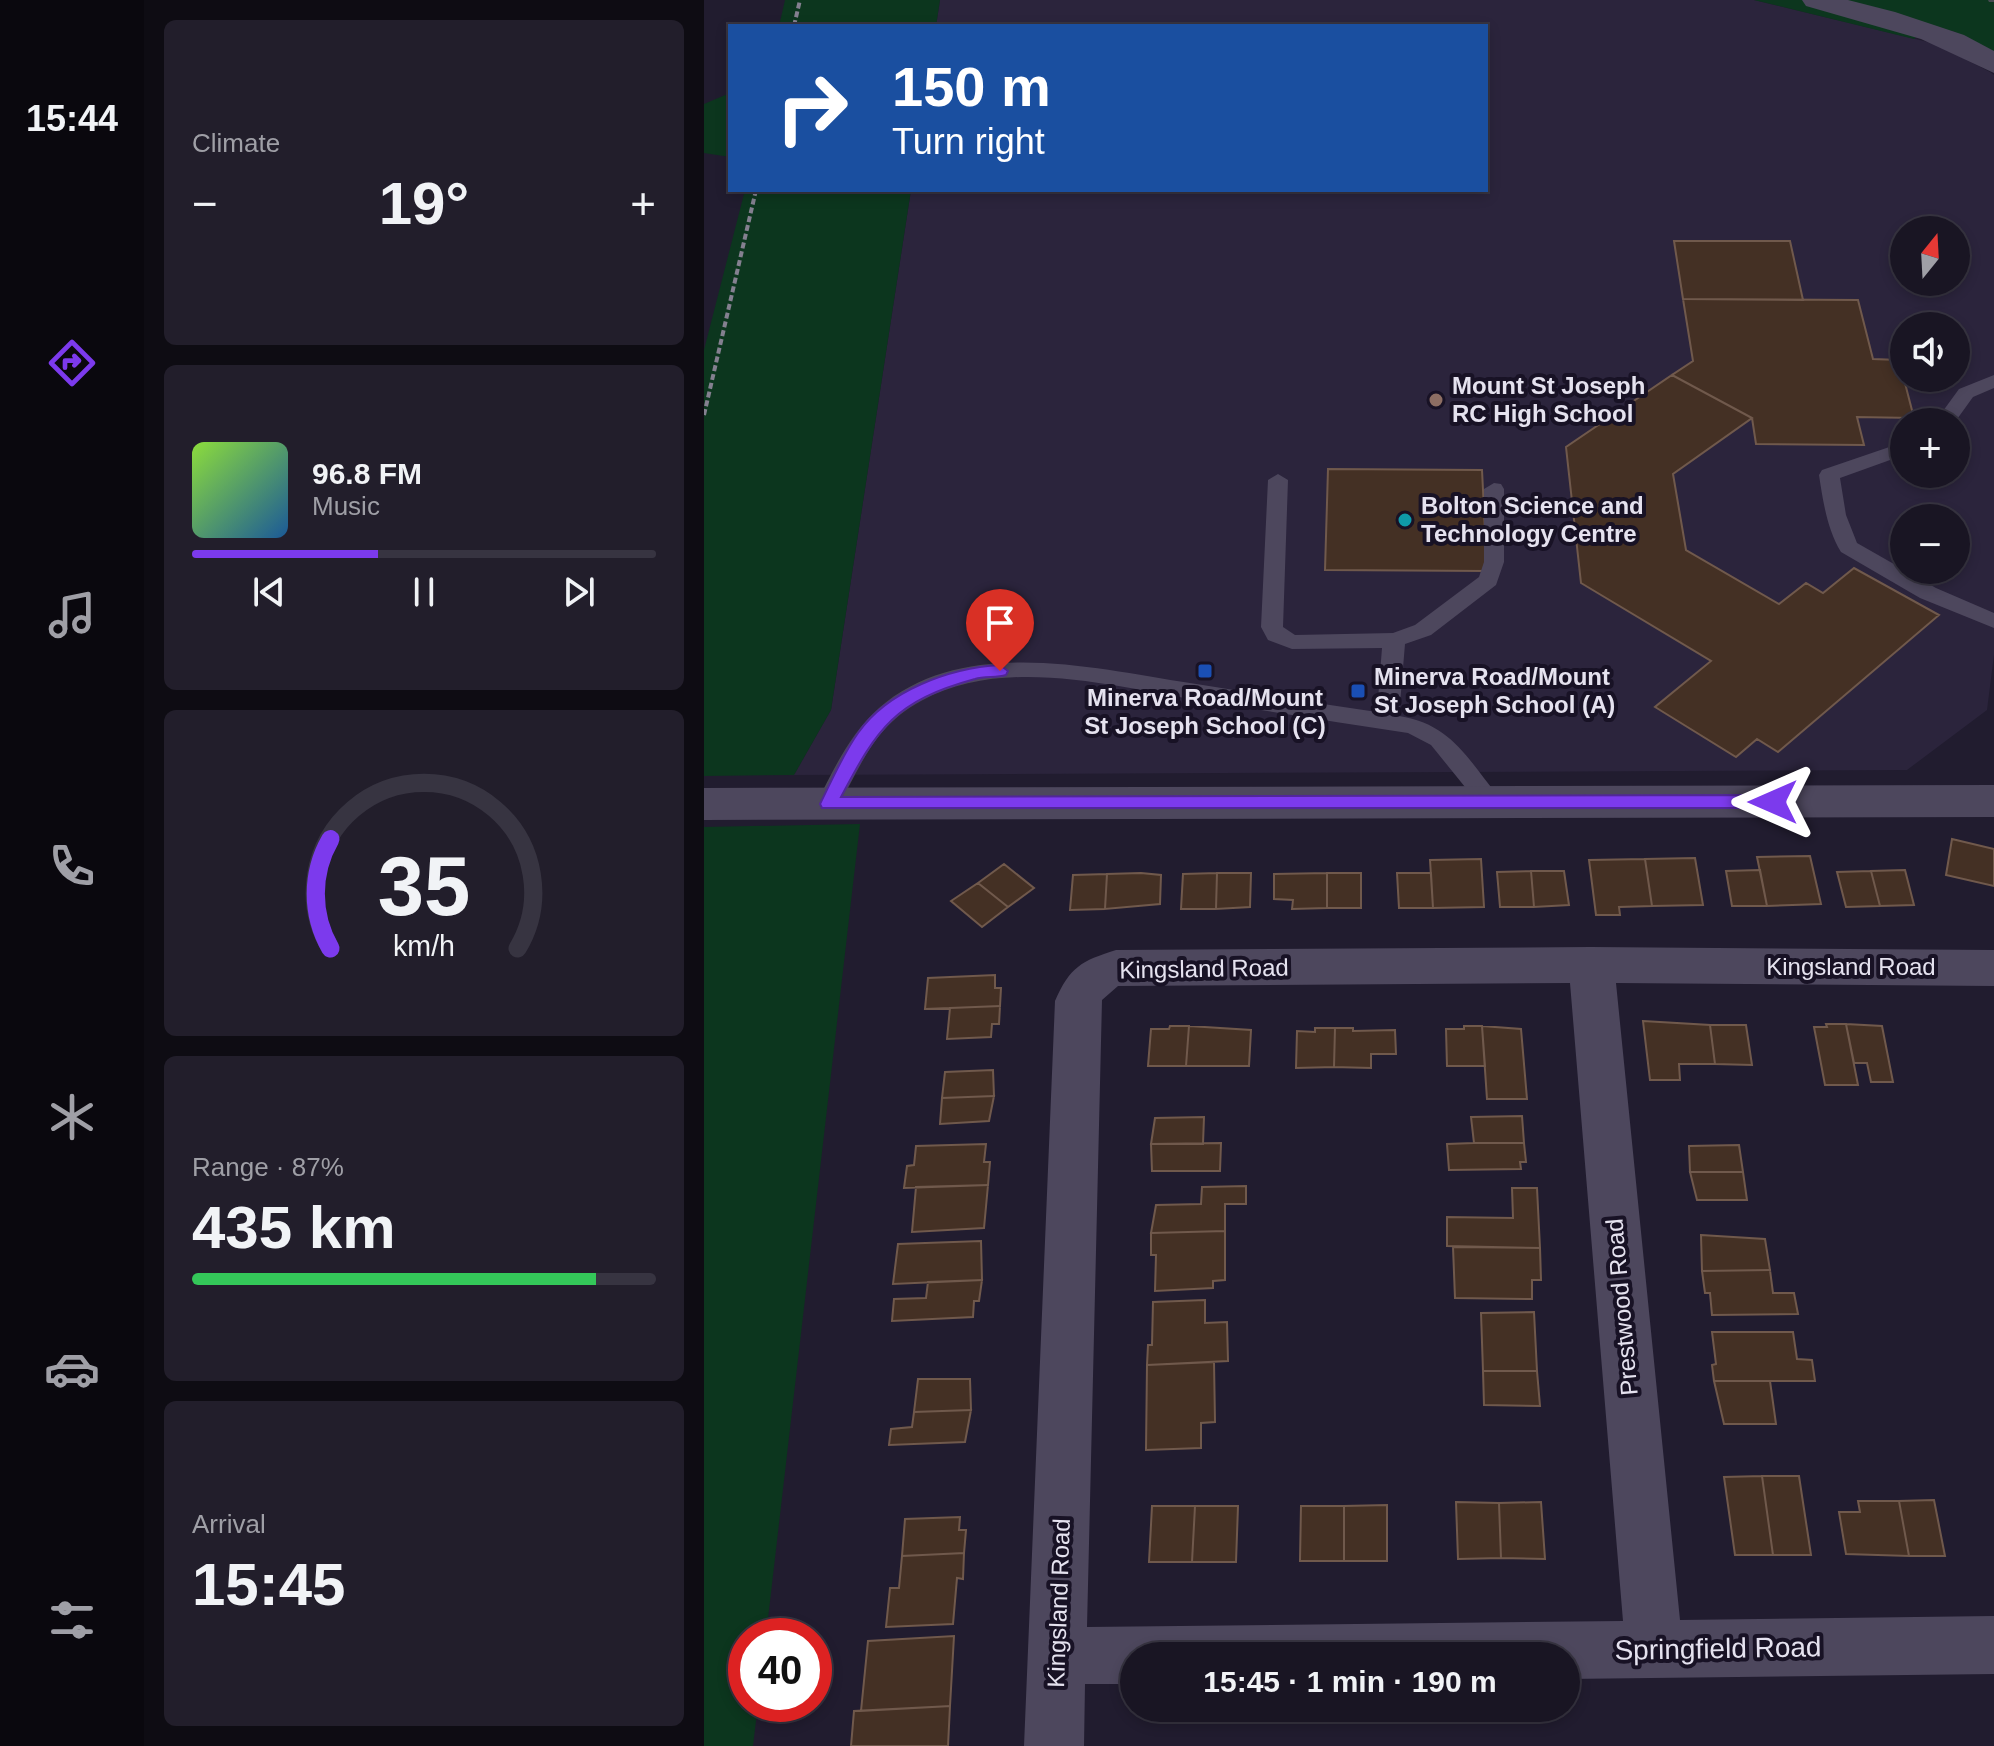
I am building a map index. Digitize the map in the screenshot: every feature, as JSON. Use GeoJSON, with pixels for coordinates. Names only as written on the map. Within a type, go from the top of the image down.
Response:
{"type":"FeatureCollection","features":[{"type":"Feature","properties":{"kind":"street"},"geometry":{"type":"LineString","coordinates":[[1816,0],[1923,30],[1994,64]]}},
{"type":"Feature","properties":{"kind":"street"},"geometry":{"type":"LineString","coordinates":[[704,804],[1994,801]]}},
{"type":"Feature","properties":{"kind":"street","name":"Kingsland Road"},"geometry":{"type":"LineString","coordinates":[[1054,1746],[1078,1001],[1085,984],[1099,973],[1116,968],[1591,965],[1994,968]]}},
{"type":"Feature","properties":{"kind":"street","name":"Prestwood Road"},"geometry":{"type":"LineString","coordinates":[[1591,965],[1654,1648]]}},
{"type":"Feature","properties":{"kind":"street","name":"Springfield Road"},"geometry":{"type":"LineString","coordinates":[[1057,1656],[1994,1645]]}},
{"type":"Feature","properties":{"kind":"lane"},"geometry":{"type":"LineString","coordinates":[[1955,408],[1966,393],[1994,381]]}},
{"type":"Feature","properties":{"kind":"lane"},"geometry":{"type":"LineString","coordinates":[[1890,453],[1829,475],[1836,515],[1848,547],[1928,593],[1994,621]]}},
{"type":"Feature","properties":{"kind":"lane"},"geometry":{"type":"LineString","coordinates":[[1278,480],[1272,627],[1276,635],[1292,642],[1394,640],[1423,630],[1489,580],[1494,562],[1494,489]]}},
{"type":"Feature","properties":{"kind":"lane"},"geometry":{"type":"LineString","coordinates":[[1387,722],[1394,640]]}},
{"type":"Feature","properties":{"kind":"lane"},"geometry":{"type":"LineString","coordinates":[[828,804],[865,735],[897,705],[934,685],[979,672],[1021,669],[1073,673],[1413,726],[1439,739],[1490,802]]}},
{"type":"Feature","properties":{"kind":"path"},"geometry":{"type":"LineString","coordinates":[[794,24],[800,0]]}},
{"type":"Feature","properties":{"kind":"path"},"geometry":{"type":"LineString","coordinates":[[704,415],[756,192]]}},
{"type":"Feature","properties":{"kind":"shaded area","name":"Mount St Joseph RC High School"},"geometry":{"type":"Polygon","coordinates":[[[940,0],[1754,0],[1936,44],[1994,75],[1994,655],[1987,710],[1907,770],[794,775],[831,710],[911,192],[1488,192],[1488,24],[936,24],[940,0]]]}},
{"type":"Feature","properties":{"kind":"green space"},"geometry":{"type":"Polygon","coordinates":[[[785,0],[940,0],[936,24],[779,24],[785,0]]]}},
{"type":"Feature","properties":{"kind":"green space"},"geometry":{"type":"Polygon","coordinates":[[[1754,0],[1994,0],[1994,52],[1953,31],[1923,30],[1914,39],[1754,0]]]}},
{"type":"Feature","properties":{"kind":"green space"},"geometry":{"type":"Polygon","coordinates":[[[728,94],[728,157],[704,153],[704,104],[728,94]]]}},
{"type":"Feature","properties":{"kind":"green space"},"geometry":{"type":"Polygon","coordinates":[[[744,192],[911,192],[831,710],[794,775],[704,776],[704,350],[744,192]]]}},
{"type":"Feature","properties":{"kind":"green space"},"geometry":{"type":"Polygon","coordinates":[[[860,824],[768,1618],[728,1618],[728,1722],[756,1722],[753,1746],[704,1746],[704,827],[860,824]]]}},
{"type":"Feature","properties":{"kind":"building"},"geometry":{"type":"Polygon","coordinates":[[[1674,241],[1790,241],[1803,300],[1683,299],[1674,241]]]}},
{"type":"Feature","properties":{"kind":"building"},"geometry":{"type":"Polygon","coordinates":[[[1683,299],[1858,300],[1873,359],[1890,360],[1890,392],[1907,392],[1911,408],[1890,408],[1890,418],[1857,417],[1864,445],[1756,444],[1752,418],[1672,375],[1693,361],[1683,299]]]}},
{"type":"Feature","properties":{"kind":"building"},"geometry":{"type":"Polygon","coordinates":[[[1672,375],[1752,418],[1673,474],[1686,550],[1779,604],[1806,583],[1823,593],[1854,568],[1939,615],[1778,752],[1757,739],[1736,757],[1655,707],[1711,661],[1581,583],[1566,447],[1672,375]]]}},
{"type":"Feature","properties":{"kind":"building","name":"Bolton Science and Technology Centre"},"geometry":{"type":"Polygon","coordinates":[[[1328,469],[1482,470],[1487,571],[1325,570],[1328,469]]]}},
{"type":"Feature","properties":{"kind":"building"},"geometry":{"type":"Polygon","coordinates":[[[1952,839],[1994,849],[1994,886],[1946,875],[1952,839]]]}},
{"type":"Feature","properties":{"kind":"building"},"geometry":{"type":"Polygon","coordinates":[[[1810,856],[1821,904],[1767,906],[1757,857],[1810,856]]]}},
{"type":"Feature","properties":{"kind":"building"},"geometry":{"type":"Polygon","coordinates":[[[1695,858],[1703,905],[1652,906],[1645,859],[1695,858]]]}},
{"type":"Feature","properties":{"kind":"building"},"geometry":{"type":"Polygon","coordinates":[[[1481,859],[1484,907],[1433,908],[1430,860],[1481,859]]]}},
{"type":"Feature","properties":{"kind":"building"},"geometry":{"type":"Polygon","coordinates":[[[1645,859],[1652,906],[1619,907],[1620,915],[1596,915],[1589,860],[1645,859]]]}},
{"type":"Feature","properties":{"kind":"building"},"geometry":{"type":"Polygon","coordinates":[[[1004,864],[1034,888],[1008,907],[978,883],[1004,864]]]}},
{"type":"Feature","properties":{"kind":"building"},"geometry":{"type":"Polygon","coordinates":[[[1760,870],[1767,906],[1732,906],[1726,871],[1760,870]]]}},
{"type":"Feature","properties":{"kind":"building"},"geometry":{"type":"Polygon","coordinates":[[[1905,870],[1914,905],[1880,906],[1871,871],[1905,870]]]}},
{"type":"Feature","properties":{"kind":"building"},"geometry":{"type":"Polygon","coordinates":[[[1531,871],[1534,907],[1500,907],[1497,872],[1531,871]]]}},
{"type":"Feature","properties":{"kind":"building"},"geometry":{"type":"Polygon","coordinates":[[[1531,871],[1564,871],[1569,905],[1534,907],[1531,871]]]}},
{"type":"Feature","properties":{"kind":"building"},"geometry":{"type":"Polygon","coordinates":[[[1871,871],[1880,906],[1846,907],[1837,872],[1871,871]]]}},
{"type":"Feature","properties":{"kind":"building"},"geometry":{"type":"Polygon","coordinates":[[[1217,873],[1216,909],[1181,909],[1183,874],[1217,873]]]}},
{"type":"Feature","properties":{"kind":"building"},"geometry":{"type":"Polygon","coordinates":[[[1217,873],[1251,873],[1250,907],[1216,909],[1217,873]]]}},
{"type":"Feature","properties":{"kind":"building"},"geometry":{"type":"Polygon","coordinates":[[[1327,873],[1327,908],[1292,909],[1293,900],[1274,899],[1274,874],[1327,873]]]}},
{"type":"Feature","properties":{"kind":"building"},"geometry":{"type":"Polygon","coordinates":[[[1327,873],[1361,873],[1361,908],[1327,908],[1327,873]]]}},
{"type":"Feature","properties":{"kind":"building"},"geometry":{"type":"Polygon","coordinates":[[[1397,873],[1431,873],[1433,908],[1399,908],[1397,873]]]}},
{"type":"Feature","properties":{"kind":"building"},"geometry":{"type":"Polygon","coordinates":[[[1107,874],[1161,875],[1160,904],[1105,909],[1107,874]]]}},
{"type":"Feature","properties":{"kind":"building"},"geometry":{"type":"Polygon","coordinates":[[[1107,874],[1105,909],[1070,910],[1073,875],[1107,874]]]}},
{"type":"Feature","properties":{"kind":"building"},"geometry":{"type":"Polygon","coordinates":[[[978,883],[1008,907],[982,927],[951,901],[978,883]]]}},
{"type":"Feature","properties":{"kind":"building"},"geometry":{"type":"Polygon","coordinates":[[[995,975],[995,988],[1001,988],[1000,1006],[925,1009],[928,978],[995,975]]]}},
{"type":"Feature","properties":{"kind":"building"},"geometry":{"type":"Polygon","coordinates":[[[1000,1006],[999,1024],[992,1024],[991,1037],[947,1039],[950,1008],[1000,1006]]]}},
{"type":"Feature","properties":{"kind":"building"},"geometry":{"type":"Polygon","coordinates":[[[1643,1021],[1710,1025],[1715,1064],[1679,1064],[1680,1080],[1650,1080],[1643,1021]]]}},
{"type":"Feature","properties":{"kind":"building"},"geometry":{"type":"Polygon","coordinates":[[[1826,1024],[1846,1024],[1858,1085],[1825,1085],[1814,1027],[1827,1027],[1826,1024]]]}},
{"type":"Feature","properties":{"kind":"building"},"geometry":{"type":"Polygon","coordinates":[[[1846,1024],[1882,1026],[1893,1082],[1871,1082],[1867,1063],[1854,1063],[1846,1024]]]}},
{"type":"Feature","properties":{"kind":"building"},"geometry":{"type":"Polygon","coordinates":[[[1710,1025],[1746,1025],[1752,1065],[1715,1064],[1710,1025]]]}},
{"type":"Feature","properties":{"kind":"building"},"geometry":{"type":"Polygon","coordinates":[[[1170,1026],[1189,1026],[1186,1066],[1148,1066],[1151,1029],[1169,1029],[1170,1026]]]}},
{"type":"Feature","properties":{"kind":"building"},"geometry":{"type":"Polygon","coordinates":[[[1189,1026],[1251,1030],[1249,1066],[1186,1066],[1189,1026]]]}},
{"type":"Feature","properties":{"kind":"building"},"geometry":{"type":"Polygon","coordinates":[[[1464,1026],[1482,1026],[1485,1066],[1447,1066],[1446,1029],[1464,1029],[1464,1026]]]}},
{"type":"Feature","properties":{"kind":"building"},"geometry":{"type":"Polygon","coordinates":[[[1482,1026],[1521,1029],[1527,1099],[1487,1099],[1482,1026]]]}},
{"type":"Feature","properties":{"kind":"building"},"geometry":{"type":"Polygon","coordinates":[[[1315,1028],[1335,1028],[1334,1067],[1296,1068],[1297,1031],[1315,1032],[1315,1028]]]}},
{"type":"Feature","properties":{"kind":"building"},"geometry":{"type":"Polygon","coordinates":[[[1335,1028],[1395,1030],[1396,1054],[1371,1054],[1371,1068],[1334,1067],[1335,1028]]]}},
{"type":"Feature","properties":{"kind":"building"},"geometry":{"type":"Polygon","coordinates":[[[993,1070],[994,1096],[942,1098],[945,1072],[993,1070]]]}},
{"type":"Feature","properties":{"kind":"building"},"geometry":{"type":"Polygon","coordinates":[[[994,1096],[989,1121],[940,1124],[942,1098],[994,1096]]]}},
{"type":"Feature","properties":{"kind":"building"},"geometry":{"type":"Polygon","coordinates":[[[1522,1116],[1524,1143],[1474,1143],[1471,1117],[1522,1116]]]}},
{"type":"Feature","properties":{"kind":"building"},"geometry":{"type":"Polygon","coordinates":[[[1204,1117],[1203,1144],[1151,1144],[1155,1118],[1204,1117]]]}},
{"type":"Feature","properties":{"kind":"building"},"geometry":{"type":"Polygon","coordinates":[[[1221,1143],[1220,1171],[1152,1171],[1151,1144],[1221,1143]]]}},
{"type":"Feature","properties":{"kind":"building"},"geometry":{"type":"Polygon","coordinates":[[[1524,1143],[1526,1162],[1520,1162],[1521,1169],[1449,1170],[1447,1144],[1524,1143]]]}},
{"type":"Feature","properties":{"kind":"building"},"geometry":{"type":"Polygon","coordinates":[[[986,1144],[984,1162],[990,1162],[988,1185],[904,1188],[907,1166],[914,1165],[916,1146],[986,1144]]]}},
{"type":"Feature","properties":{"kind":"building"},"geometry":{"type":"Polygon","coordinates":[[[1739,1145],[1743,1172],[1690,1172],[1689,1146],[1739,1145]]]}},
{"type":"Feature","properties":{"kind":"building"},"geometry":{"type":"Polygon","coordinates":[[[1690,1172],[1743,1172],[1747,1200],[1697,1200],[1690,1172]]]}},
{"type":"Feature","properties":{"kind":"building"},"geometry":{"type":"Polygon","coordinates":[[[988,1185],[984,1228],[912,1232],[916,1187],[988,1185]]]}},
{"type":"Feature","properties":{"kind":"building"},"geometry":{"type":"Polygon","coordinates":[[[1246,1186],[1246,1204],[1225,1204],[1225,1231],[1151,1233],[1156,1205],[1201,1204],[1202,1187],[1246,1186]]]}},
{"type":"Feature","properties":{"kind":"building"},"geometry":{"type":"Polygon","coordinates":[[[1512,1188],[1537,1188],[1540,1248],[1447,1246],[1447,1217],[1513,1218],[1512,1188]]]}},
{"type":"Feature","properties":{"kind":"building"},"geometry":{"type":"Polygon","coordinates":[[[1225,1231],[1225,1280],[1213,1281],[1213,1288],[1155,1291],[1156,1255],[1151,1255],[1151,1233],[1225,1231]]]}},
{"type":"Feature","properties":{"kind":"building"},"geometry":{"type":"Polygon","coordinates":[[[1701,1235],[1765,1239],[1770,1270],[1702,1271],[1701,1235]]]}},
{"type":"Feature","properties":{"kind":"building"},"geometry":{"type":"Polygon","coordinates":[[[981,1241],[982,1280],[893,1284],[898,1244],[981,1241]]]}},
{"type":"Feature","properties":{"kind":"building"},"geometry":{"type":"Polygon","coordinates":[[[1453,1247],[1540,1248],[1541,1280],[1532,1280],[1532,1299],[1455,1298],[1453,1247]]]}},
{"type":"Feature","properties":{"kind":"building"},"geometry":{"type":"Polygon","coordinates":[[[1770,1270],[1773,1293],[1794,1293],[1798,1314],[1712,1315],[1710,1293],[1705,1293],[1702,1271],[1770,1270]]]}},
{"type":"Feature","properties":{"kind":"building"},"geometry":{"type":"Polygon","coordinates":[[[982,1280],[979,1301],[974,1301],[973,1317],[892,1321],[894,1299],[926,1298],[928,1282],[982,1280]]]}},
{"type":"Feature","properties":{"kind":"building"},"geometry":{"type":"Polygon","coordinates":[[[1205,1300],[1205,1323],[1227,1322],[1228,1361],[1147,1365],[1148,1345],[1152,1345],[1153,1302],[1205,1300]]]}},
{"type":"Feature","properties":{"kind":"building"},"geometry":{"type":"Polygon","coordinates":[[[1534,1312],[1537,1371],[1483,1371],[1481,1313],[1534,1312]]]}},
{"type":"Feature","properties":{"kind":"building"},"geometry":{"type":"Polygon","coordinates":[[[1712,1332],[1793,1332],[1797,1359],[1812,1360],[1815,1381],[1714,1381],[1712,1365],[1716,1364],[1712,1332]]]}},
{"type":"Feature","properties":{"kind":"building"},"geometry":{"type":"Polygon","coordinates":[[[1214,1362],[1215,1422],[1201,1423],[1201,1448],[1146,1450],[1147,1365],[1214,1362]]]}},
{"type":"Feature","properties":{"kind":"building"},"geometry":{"type":"Polygon","coordinates":[[[1483,1371],[1537,1371],[1540,1406],[1484,1405],[1483,1371]]]}},
{"type":"Feature","properties":{"kind":"building"},"geometry":{"type":"Polygon","coordinates":[[[918,1379],[970,1379],[971,1410],[914,1412],[918,1379]]]}},
{"type":"Feature","properties":{"kind":"building"},"geometry":{"type":"Polygon","coordinates":[[[1714,1381],[1770,1381],[1776,1424],[1724,1424],[1714,1381]]]}},
{"type":"Feature","properties":{"kind":"building"},"geometry":{"type":"Polygon","coordinates":[[[971,1410],[965,1442],[889,1445],[891,1429],[912,1427],[914,1412],[971,1410]]]}},
{"type":"Feature","properties":{"kind":"building"},"geometry":{"type":"Polygon","coordinates":[[[1762,1476],[1773,1555],[1735,1555],[1724,1477],[1762,1476]]]}},
{"type":"Feature","properties":{"kind":"building"},"geometry":{"type":"Polygon","coordinates":[[[1762,1476],[1799,1476],[1811,1555],[1773,1555],[1762,1476]]]}},
{"type":"Feature","properties":{"kind":"building"},"geometry":{"type":"Polygon","coordinates":[[[1934,1500],[1945,1556],[1909,1556],[1899,1501],[1934,1500]]]}},
{"type":"Feature","properties":{"kind":"building"},"geometry":{"type":"Polygon","coordinates":[[[1858,1501],[1899,1501],[1909,1556],[1846,1554],[1839,1512],[1860,1512],[1858,1501]]]}},
{"type":"Feature","properties":{"kind":"building"},"geometry":{"type":"Polygon","coordinates":[[[1456,1502],[1499,1503],[1501,1558],[1458,1559],[1456,1502]]]}},
{"type":"Feature","properties":{"kind":"building"},"geometry":{"type":"Polygon","coordinates":[[[1541,1502],[1545,1559],[1501,1558],[1499,1503],[1541,1502]]]}},
{"type":"Feature","properties":{"kind":"building"},"geometry":{"type":"Polygon","coordinates":[[[1387,1505],[1387,1561],[1344,1561],[1344,1506],[1387,1505]]]}},
{"type":"Feature","properties":{"kind":"building"},"geometry":{"type":"Polygon","coordinates":[[[1152,1506],[1195,1506],[1192,1562],[1149,1562],[1152,1506]]]}},
{"type":"Feature","properties":{"kind":"building"},"geometry":{"type":"Polygon","coordinates":[[[1195,1506],[1238,1506],[1236,1562],[1192,1562],[1195,1506]]]}},
{"type":"Feature","properties":{"kind":"building"},"geometry":{"type":"Polygon","coordinates":[[[1301,1506],[1344,1506],[1344,1561],[1300,1561],[1301,1506]]]}},
{"type":"Feature","properties":{"kind":"building"},"geometry":{"type":"Polygon","coordinates":[[[960,1517],[959,1530],[966,1530],[964,1553],[902,1556],[905,1519],[960,1517]]]}},
{"type":"Feature","properties":{"kind":"building"},"geometry":{"type":"Polygon","coordinates":[[[964,1553],[963,1579],[957,1578],[953,1624],[886,1627],[890,1588],[899,1588],[902,1556],[964,1553]]]}},
{"type":"Feature","properties":{"kind":"building"},"geometry":{"type":"Polygon","coordinates":[[[954,1636],[950,1706],[861,1711],[868,1641],[954,1636]]]}},
{"type":"Feature","properties":{"kind":"building"},"geometry":{"type":"Polygon","coordinates":[[[950,1706],[948,1746],[851,1746],[854,1711],[950,1706]]]}},
{"type":"Feature","properties":{"kind":"place","name":"Mount St Joseph RC High School"},"geometry":{"type":"Point","coordinates":[1436,400]}},
{"type":"Feature","properties":{"kind":"place","name":"Bolton Science and Technology Centre"},"geometry":{"type":"Point","coordinates":[1405,520]}},
{"type":"Feature","properties":{"kind":"place","name":"Minerva Road/Mount St Joseph School (C)"},"geometry":{"type":"Point","coordinates":[1205,671]}},
{"type":"Feature","properties":{"kind":"place","name":"Minerva Road/Mount St Joseph School (A)"},"geometry":{"type":"Point","coordinates":[1358,691]}},
{"type":"Feature","properties":{"kind":"route"},"geometry":{"type":"LineString","coordinates":[[1000,671],[979,672],[934,685],[897,705],[865,735],[828,804],[1773,802]]}}]}
